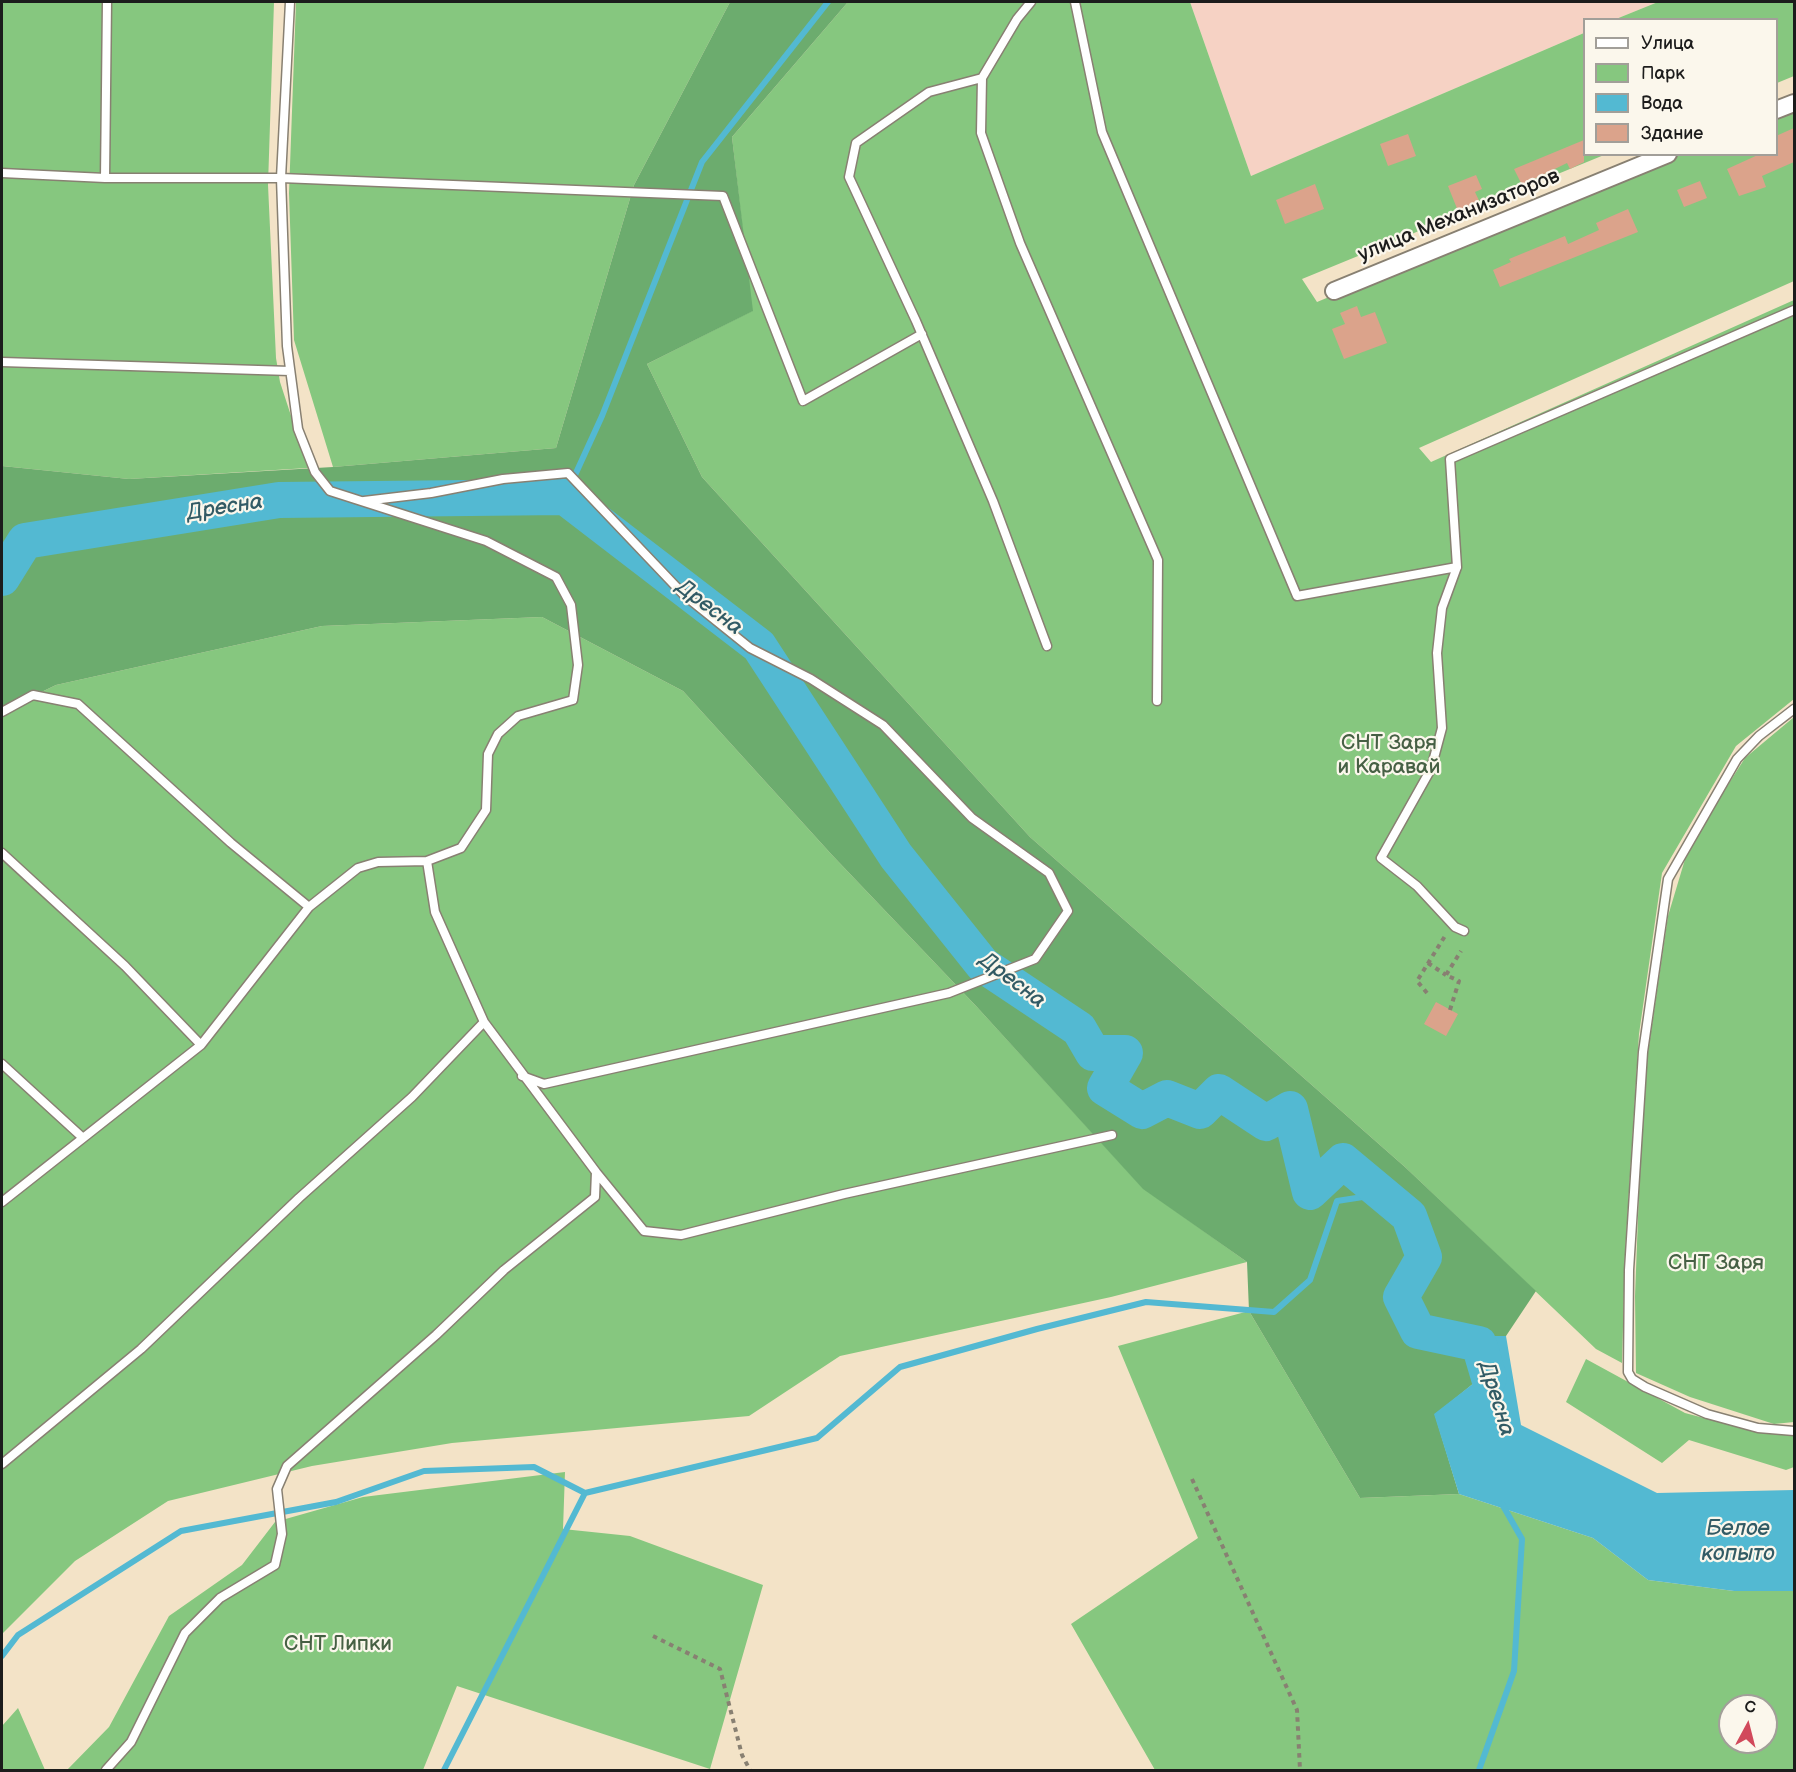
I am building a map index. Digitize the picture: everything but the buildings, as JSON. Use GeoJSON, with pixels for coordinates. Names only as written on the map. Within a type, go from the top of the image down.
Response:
{"type":"FeatureCollection","features":[{"type":"Feature","properties":{"kind":"street"},"geometry":{"type":"LineString","coordinates":[[1778,109],[1794,102]]}},
{"type":"Feature","properties":{"kind":"street","name":"улица Механизаторов"},"geometry":{"type":"LineString","coordinates":[[1334,291],[1663,156]]}},
{"type":"Feature","properties":{"kind":"lane"},"geometry":{"type":"LineString","coordinates":[[105,178],[107,2]]}},
{"type":"Feature","properties":{"kind":"lane"},"geometry":{"type":"LineString","coordinates":[[2,1202],[201,1045],[309,907],[358,868],[378,862],[427,861],[461,848],[486,810],[488,754],[498,734],[518,716],[573,700],[578,665],[571,605],[556,577],[527,561],[453,529],[330,490],[315,472],[298,429],[290,371],[281,178],[290,2]]}},
{"type":"Feature","properties":{"kind":"lane"},"geometry":{"type":"LineString","coordinates":[[1030,2],[1017,19],[982,78],[981,133],[1020,243],[1158,560],[1157,701]]}},
{"type":"Feature","properties":{"kind":"lane"},"geometry":{"type":"LineString","coordinates":[[1075,2],[1102,132],[1297,597],[1457,567]]}},
{"type":"Feature","properties":{"kind":"lane"},"geometry":{"type":"LineString","coordinates":[[982,78],[929,92],[856,143],[849,177],[921,334],[993,501],[1047,646]]}},
{"type":"Feature","properties":{"kind":"lane"},"geometry":{"type":"LineString","coordinates":[[2,173],[105,178],[281,178],[723,196],[803,401],[921,334]]}},
{"type":"Feature","properties":{"kind":"lane"},"geometry":{"type":"LineString","coordinates":[[1464,932],[1455,927],[1417,886],[1381,858],[1431,769],[1442,728],[1437,653],[1442,608],[1457,567],[1450,459],[1794,310]]}},
{"type":"Feature","properties":{"kind":"lane"},"geometry":{"type":"LineString","coordinates":[[2,362],[290,371]]}},
{"type":"Feature","properties":{"kind":"lane"},"geometry":{"type":"LineString","coordinates":[[360,501],[431,493],[503,479],[568,473],[684,595],[750,648],[883,725],[972,818],[1048,873],[1068,911],[1035,959],[950,993],[646,1059],[544,1084],[522,1076]]}},
{"type":"Feature","properties":{"kind":"lane"},"geometry":{"type":"LineString","coordinates":[[2,712],[33,695],[78,704],[231,843],[309,907]]}},
{"type":"Feature","properties":{"kind":"lane"},"geometry":{"type":"LineString","coordinates":[[1794,709],[1759,736],[1737,759],[1668,879],[1643,1052],[1629,1270],[1628,1372],[1632,1379],[1645,1387],[1707,1414],[1758,1428],[1794,1431]]}},
{"type":"Feature","properties":{"kind":"lane"},"geometry":{"type":"LineString","coordinates":[[2,853],[124,966],[201,1045]]}},
{"type":"Feature","properties":{"kind":"lane"},"geometry":{"type":"LineString","coordinates":[[427,861],[435,912],[484,1022],[522,1076],[644,1231],[681,1235],[844,1194],[1112,1135]]}},
{"type":"Feature","properties":{"kind":"lane"},"geometry":{"type":"LineString","coordinates":[[2,1464],[141,1349],[299,1198],[412,1097],[484,1022]]}},
{"type":"Feature","properties":{"kind":"lane"},"geometry":{"type":"LineString","coordinates":[[2,1064],[83,1138]]}},
{"type":"Feature","properties":{"kind":"lane"},"geometry":{"type":"LineString","coordinates":[[106,1770],[131,1742],[185,1633],[220,1598],[275,1565],[281,1526],[277,1489],[287,1467],[436,1335],[504,1270],[595,1197],[596,1172]]}},
{"type":"Feature","properties":{"kind":"path"},"geometry":{"type":"LineString","coordinates":[[1427,993],[1417,981],[1445,936],[1440,933]]}},
{"type":"Feature","properties":{"kind":"path"},"geometry":{"type":"LineString","coordinates":[[1446,975],[1461,951]]}},
{"type":"Feature","properties":{"kind":"path"},"geometry":{"type":"LineString","coordinates":[[1428,963],[1459,981],[1450,1010]]}},
{"type":"Feature","properties":{"kind":"path"},"geometry":{"type":"LineString","coordinates":[[1192,1479],[1297,1710],[1300,1770]]}},
{"type":"Feature","properties":{"kind":"path"},"geometry":{"type":"LineString","coordinates":[[653,1636],[720,1669],[742,1755],[750,1770]]}},
{"type":"Feature","properties":{"kind":"shaded area"},"geometry":{"type":"Polygon","coordinates":[[[1190,2],[1658,2],[1618,18],[1583,18],[1583,33],[1251,176],[1190,2]]]}},
{"type":"Feature","properties":{"kind":"green space"},"geometry":{"type":"Polygon","coordinates":[[[2,2],[274,2],[268,185],[276,358],[280,382],[308,468],[129,479],[2,466],[2,2]]]}},
{"type":"Feature","properties":{"kind":"green space"},"geometry":{"type":"Polygon","coordinates":[[[296,2],[730,2],[634,185],[556,448],[333,467],[294,340],[289,193],[296,2]]]}},
{"type":"Feature","properties":{"kind":"green space"},"geometry":{"type":"Polygon","coordinates":[[[730,2],[848,2],[732,137],[753,311],[647,364],[702,477],[1030,837],[1405,1167],[1536,1291],[1506,1336],[1464,1337],[1474,1383],[1435,1415],[1459,1494],[1360,1498],[1249,1311],[1247,1262],[1143,1189],[976,1006],[832,855],[683,691],[542,617],[322,626],[56,685],[2,711],[2,466],[129,479],[333,467],[556,448],[634,185],[730,2]]]}},
{"type":"Feature","properties":{"kind":"green space","name":"СНТ Заря и Каравай"},"geometry":{"type":"Polygon","coordinates":[[[848,2],[1190,2],[1251,176],[1583,33],[1583,156],[1602,156],[1302,279],[1317,302],[1668,156],[1778,156],[1778,110],[1794,102],[1794,281],[1419,448],[1431,462],[1794,300],[1794,699],[1736,746],[1662,873],[1639,1034],[1625,1254],[1622,1363],[1596,1349],[1405,1167],[1030,837],[702,477],[647,364],[752,311],[732,137],[848,2]]]}},
{"type":"Feature","properties":{"kind":"green space"},"geometry":{"type":"Polygon","coordinates":[[[1658,2],[1794,2],[1794,76],[1778,83],[1778,18],[1618,18],[1658,2]]]}},
{"type":"Feature","properties":{"kind":"green space"},"geometry":{"type":"Polygon","coordinates":[[[542,617],[683,691],[832,855],[976,1006],[1143,1188],[1247,1262],[1111,1297],[840,1356],[749,1416],[452,1443],[312,1466],[168,1501],[75,1561],[2,1634],[2,711],[56,685],[322,626],[542,617]]]}},
{"type":"Feature","properties":{"kind":"green space","name":"СНТ Заря"},"geometry":{"type":"Polygon","coordinates":[[[1794,717],[1794,1422],[1774,1424],[1690,1397],[1636,1373],[1635,1296],[1643,1086],[1668,916],[1689,846],[1745,758],[1794,717]]]}},
{"type":"Feature","properties":{"kind":"green space"},"geometry":{"type":"Polygon","coordinates":[[[1249,1311],[1360,1498],[1459,1494],[1593,1538],[1648,1580],[1734,1591],[1794,1591],[1794,1770],[1155,1770],[1071,1624],[1198,1538],[1118,1346],[1249,1311]]]}},
{"type":"Feature","properties":{"kind":"green space"},"geometry":{"type":"Polygon","coordinates":[[[1586,1359],[1685,1413],[1753,1431],[1794,1433],[1794,1467],[1786,1470],[1689,1440],[1662,1463],[1566,1402],[1586,1359]]]}},
{"type":"Feature","properties":{"kind":"green space","name":"СНТ Липки"},"geometry":{"type":"Polygon","coordinates":[[[565,1472],[563,1529],[630,1536],[763,1585],[710,1769],[457,1686],[423,1770],[67,1770],[109,1727],[169,1616],[242,1565],[275,1522],[363,1497],[565,1472]]]}},
{"type":"Feature","properties":{"kind":"green space"},"geometry":{"type":"Polygon","coordinates":[[[18,1708],[45,1770],[2,1770],[2,1726],[18,1708]]]}},
{"type":"Feature","properties":{"kind":"water","name":"Белое копыто"},"geometry":{"type":"Polygon","coordinates":[[[1464,1336],[1506,1336],[1521,1425],[1657,1493],[1794,1490],[1794,1591],[1734,1591],[1648,1580],[1593,1538],[1459,1494],[1434,1414],[1474,1383],[1464,1336]]]}},
{"type":"Feature","properties":{"kind":"waterway"},"geometry":{"type":"LineString","coordinates":[[565,497],[602,416],[702,162],[828,2]]}},
{"type":"Feature","properties":{"kind":"waterway","name":"Дресна"},"geometry":{"type":"LineString","coordinates":[[2,578],[25,541],[279,500],[565,497],[759,646],[896,856],[983,965],[1079,1029],[1093,1053],[1125,1053],[1105,1088],[1142,1111],[1167,1098],[1200,1111],[1219,1092],[1266,1123],[1290,1109],[1310,1192],[1343,1161],[1409,1216],[1424,1257],[1401,1297],[1418,1331],[1479,1344],[1489,1378]]}},
{"type":"Feature","properties":{"kind":"waterway"},"geometry":{"type":"LineString","coordinates":[[444,1770],[585,1493],[817,1438],[900,1367],[1037,1329],[1146,1302],[1274,1312],[1310,1280],[1337,1201],[1382,1194]]}},
{"type":"Feature","properties":{"kind":"waterway"},"geometry":{"type":"LineString","coordinates":[[2,1656],[18,1635],[181,1531],[336,1502],[424,1471],[534,1467],[585,1493]]}},
{"type":"Feature","properties":{"kind":"waterway"},"geometry":{"type":"LineString","coordinates":[[1479,1770],[1514,1671],[1522,1539],[1502,1504]]}}]}
